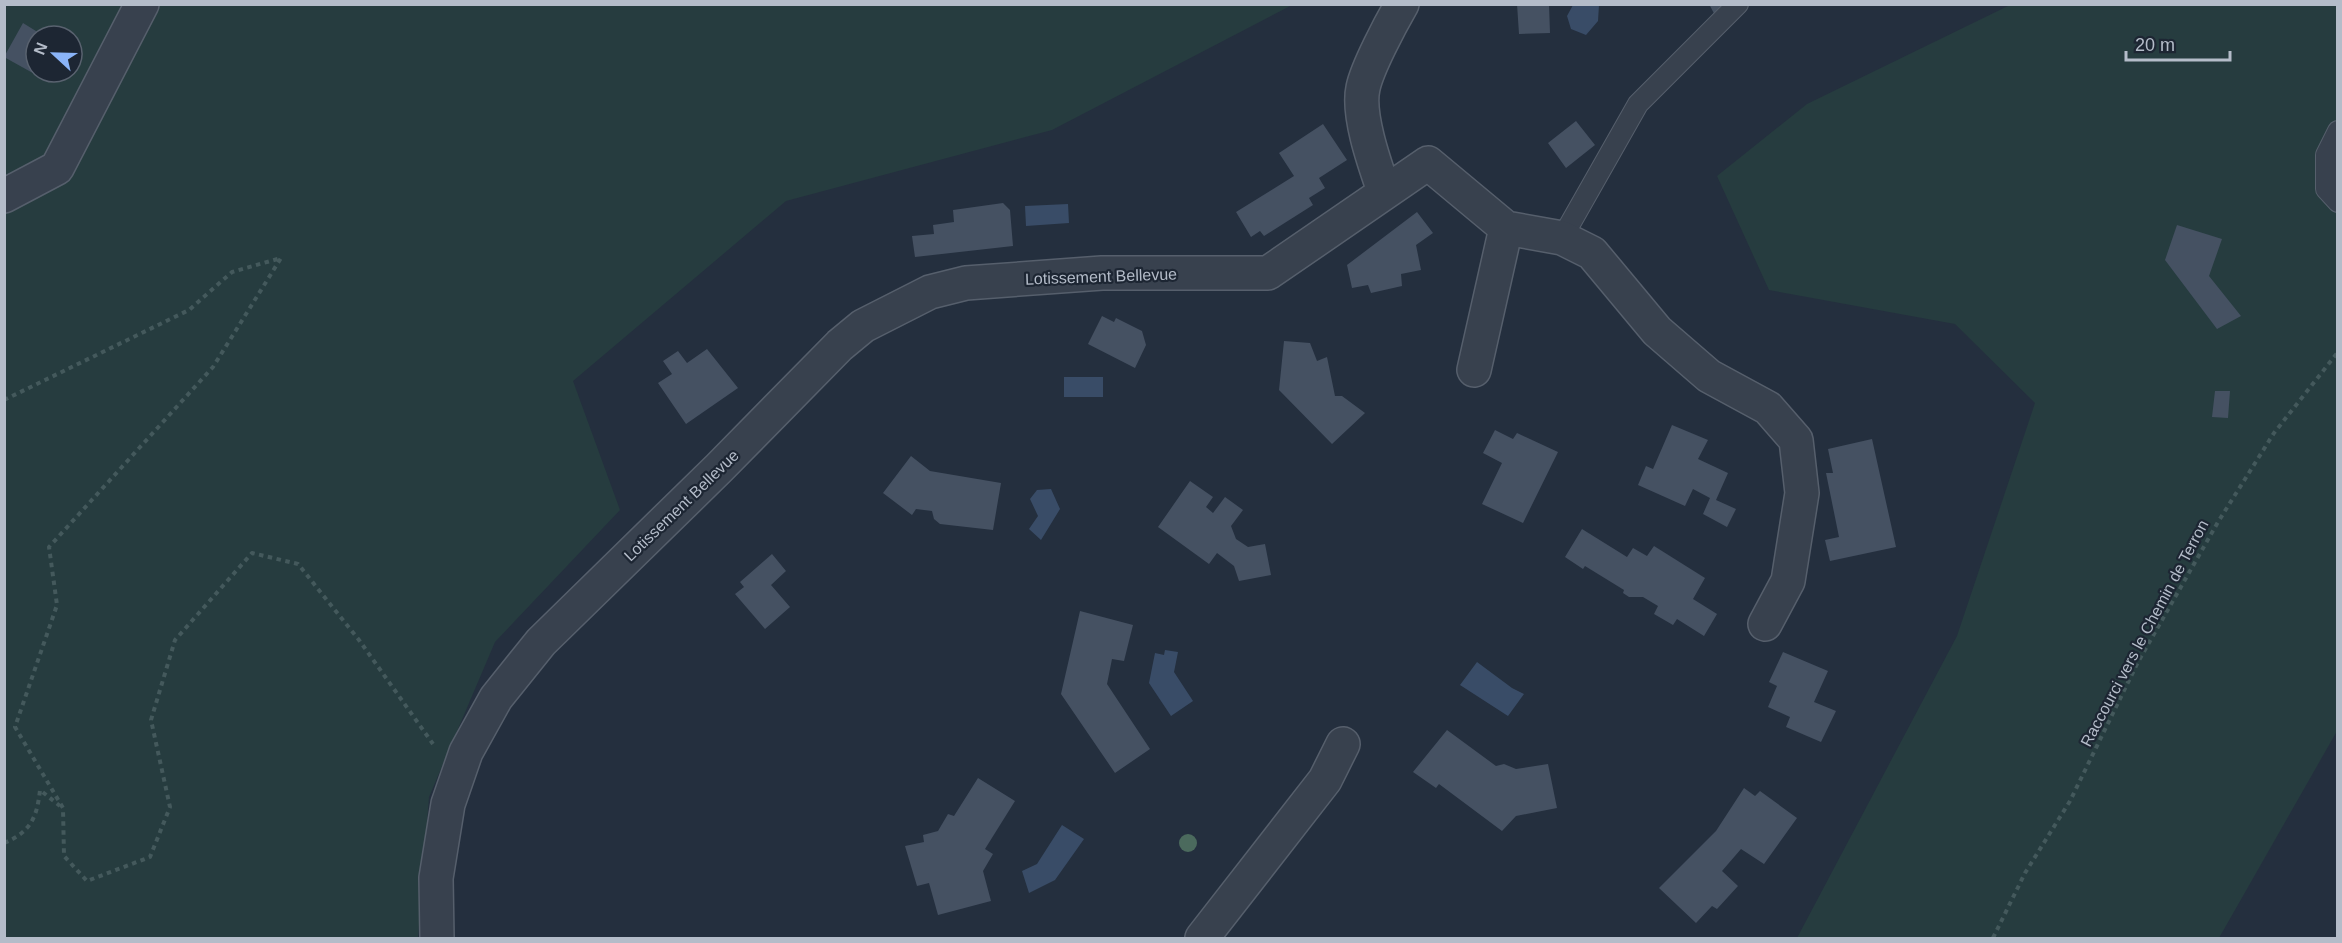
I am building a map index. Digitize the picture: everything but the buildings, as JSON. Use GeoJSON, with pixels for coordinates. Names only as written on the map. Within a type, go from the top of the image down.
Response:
{"type":"FeatureCollection","features":[{"type":"Feature","properties":{"kind":"street"},"geometry":{"type":"LineString","coordinates":[[4,196],[57,168],[142,4]]}},
{"type":"Feature","properties":{"kind":"street"},"geometry":{"type":"LineString","coordinates":[[1384,191],[1366,138],[1362,88],[1402,4]]}},
{"type":"Feature","properties":{"kind":"street","name":"Lotissement Bellevue"},"geometry":{"type":"LineString","coordinates":[[437,939],[436,878],[448,804],[466,752],[496,698],[541,642],[728,460],[840,345],[863,326],[930,292],[966,283],[1102,273],[1268,273],[1384,191],[1428,163],[1506,228],[1562,238],[1592,253],[1657,331],[1709,376],[1768,408],[1796,440],[1802,493],[1788,581],[1766,624]]}},
{"type":"Feature","properties":{"kind":"street"},"geometry":{"type":"LineString","coordinates":[[1474,370],[1506,228]]}},
{"type":"Feature","properties":{"kind":"street"},"geometry":{"type":"LineString","coordinates":[[1202,939],[1325,780],[1343,744]]}},
{"type":"Feature","properties":{"kind":"lane"},"geometry":{"type":"LineString","coordinates":[[1562,238],[1638,104],[1738,4]]}},
{"type":"Feature","properties":{"kind":"lane"},"geometry":{"type":"LineString","coordinates":[[2337,131],[2326,155],[2326,189],[2337,202]]}},
{"type":"Feature","properties":{"kind":"path"},"geometry":{"type":"LineString","coordinates":[[4,400],[189,310],[232,272],[281,258],[213,367],[49,547],[57,604],[15,727],[63,808],[64,856],[87,881],[150,857],[170,807],[151,720],[175,640],[252,553],[298,564],[359,640],[457,778]]}},
{"type":"Feature","properties":{"kind":"path","name":"Raccourci vers le Chemin de Terron"},"geometry":{"type":"LineString","coordinates":[[1993,939],[2025,873],[2070,801],[2138,662],[2218,522],[2274,434],[2337,352]]}},
{"type":"Feature","properties":{"kind":"path"},"geometry":{"type":"LineString","coordinates":[[4,843],[15,838],[37,818],[40,790],[63,808]]}},
{"type":"Feature","properties":{"kind":"green space"},"geometry":{"type":"Polygon","coordinates":[[[5,5],[1292,5],[1052,130],[786,201],[573,381],[620,510],[495,642],[429,797],[418,938],[5,938],[5,5]]]}},
{"type":"Feature","properties":{"kind":"green space"},"geometry":{"type":"Polygon","coordinates":[[[2010,5],[2337,5],[2337,731],[2219,938],[1797,938],[1957,636],[2035,403],[1955,324],[1769,290],[1717,176],[1807,104],[2010,5]]]}},
{"type":"Feature","properties":{"kind":"water"},"geometry":{"type":"Polygon","coordinates":[[[1573,5],[1599,5],[1598,21],[1586,35],[1571,29],[1567,16],[1573,5]]]}},
{"type":"Feature","properties":{"kind":"water"},"geometry":{"type":"Polygon","coordinates":[[[1068,204],[1069,223],[1026,226],[1025,206],[1068,204]]]}},
{"type":"Feature","properties":{"kind":"water"},"geometry":{"type":"Polygon","coordinates":[[[1064,377],[1103,377],[1103,397],[1064,397],[1064,377]]]}},
{"type":"Feature","properties":{"kind":"water"},"geometry":{"type":"Polygon","coordinates":[[[1051,489],[1060,509],[1041,540],[1029,529],[1038,516],[1030,499],[1037,490],[1051,489]]]}},
{"type":"Feature","properties":{"kind":"water"},"geometry":{"type":"Polygon","coordinates":[[[1165,650],[1178,652],[1174,672],[1193,701],[1171,716],[1149,683],[1155,653],[1164,655],[1165,650]]]}},
{"type":"Feature","properties":{"kind":"water"},"geometry":{"type":"Polygon","coordinates":[[[1477,662],[1524,694],[1508,716],[1460,685],[1477,662]]]}},
{"type":"Feature","properties":{"kind":"water"},"geometry":{"type":"Polygon","coordinates":[[[1062,825],[1084,839],[1055,880],[1029,893],[1022,871],[1037,864],[1062,825]]]}}]}
